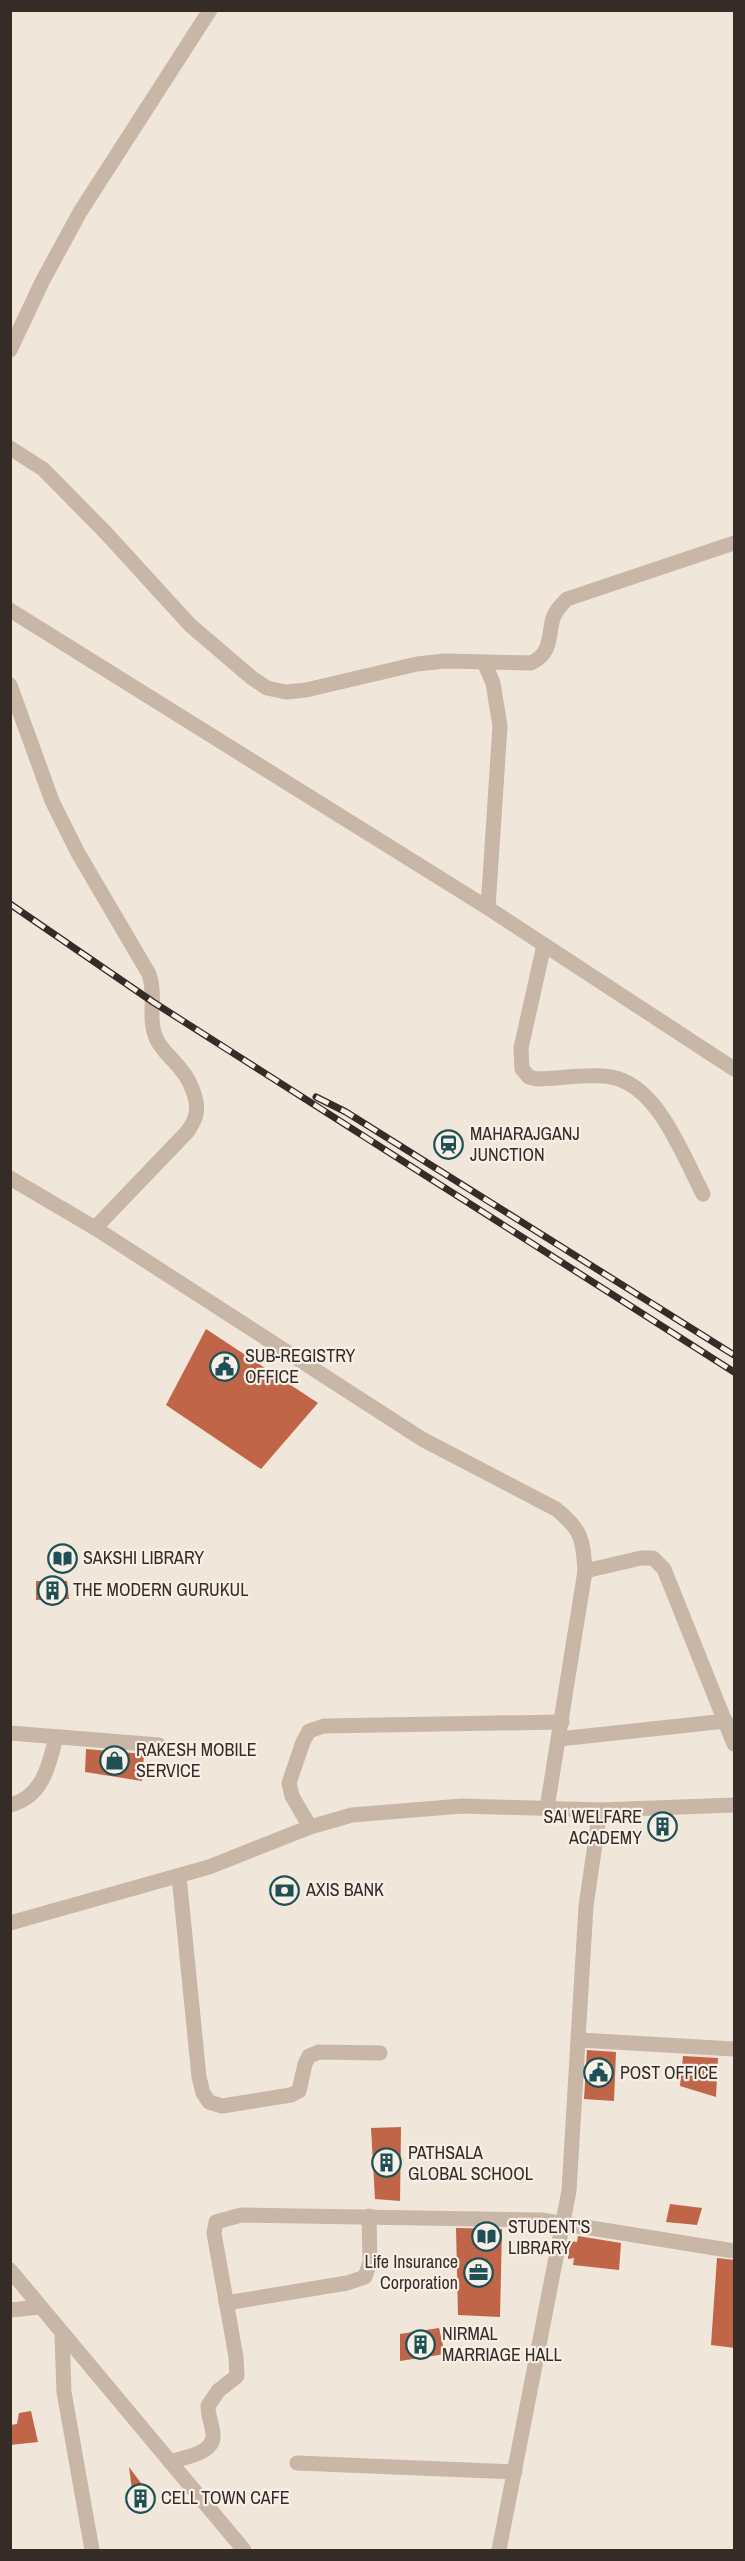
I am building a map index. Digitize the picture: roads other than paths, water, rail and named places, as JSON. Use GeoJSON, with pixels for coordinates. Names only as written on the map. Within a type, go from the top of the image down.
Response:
{"type":"FeatureCollection","features":[{"type":"Feature","properties":{"kind":"street"},"geometry":{"type":"LineString","coordinates":[[10,350],[42,282],[80,212],[210,10]]}},
{"type":"Feature","properties":{"kind":"street"},"geometry":{"type":"LineString","coordinates":[[10,448],[43,469],[106,533],[190,625],[252,678],[267,688],[286,692],[417,664],[531,663],[542,658],[549,645],[553,618],[558,608],[567,599],[735,543]]}},
{"type":"Feature","properties":{"kind":"street"},"geometry":{"type":"LineString","coordinates":[[10,610],[488,908],[735,1070]]}},
{"type":"Feature","properties":{"kind":"street"},"geometry":{"type":"LineString","coordinates":[[484,662],[493,683],[500,726],[488,908]]}},
{"type":"Feature","properties":{"kind":"street"},"geometry":{"type":"LineString","coordinates":[[10,685],[52,801],[78,853],[149,974],[154,988],[152,1018],[156,1037],[164,1051],[184,1072],[194,1094],[197,1112],[188,1131],[95,1228]]}},
{"type":"Feature","properties":{"kind":"street"},"geometry":{"type":"LineString","coordinates":[[544,945],[520,1048],[522,1069],[529,1077],[537,1079],[612,1077],[639,1090],[652,1101],[664,1119],[703,1194]]}},
{"type":"Feature","properties":{"kind":"street"},"geometry":{"type":"LineString","coordinates":[[10,1178],[95,1228],[422,1439],[556,1509],[575,1524],[584,1548],[585,1571],[547,1808]]}},
{"type":"Feature","properties":{"kind":"street"},"geometry":{"type":"LineString","coordinates":[[585,1571],[640,1558],[653,1558],[664,1569],[735,1744]]}},
{"type":"Feature","properties":{"kind":"street"},"geometry":{"type":"LineString","coordinates":[[559,1739],[726,1721]]}},
{"type":"Feature","properties":{"kind":"street"},"geometry":{"type":"LineString","coordinates":[[310,1827],[292,1796],[290,1783],[303,1742],[309,1731],[324,1726],[562,1722]]}},
{"type":"Feature","properties":{"kind":"street"},"geometry":{"type":"LineString","coordinates":[[10,1733],[159,1745]]}},
{"type":"Feature","properties":{"kind":"street"},"geometry":{"type":"LineString","coordinates":[[10,1805],[34,1792],[47,1773],[56,1737]]}},
{"type":"Feature","properties":{"kind":"street"},"geometry":{"type":"LineString","coordinates":[[10,1923],[209,1867],[310,1827],[352,1815],[433,1807],[600,1810],[735,1805]]}},
{"type":"Feature","properties":{"kind":"street"},"geometry":{"type":"LineString","coordinates":[[499,2550],[565,2223],[580,2040],[586,1906],[600,1810]]}},
{"type":"Feature","properties":{"kind":"street"},"geometry":{"type":"LineString","coordinates":[[179,1876],[199,2077],[203,2093],[209,2102],[222,2106],[291,2095],[299,2091],[309,2056],[319,2052],[380,2053]]}},
{"type":"Feature","properties":{"kind":"street"},"geometry":{"type":"LineString","coordinates":[[580,2040],[735,2049]]}},
{"type":"Feature","properties":{"kind":"street"},"geometry":{"type":"LineString","coordinates":[[170,2462],[209,2448],[213,2442],[213,2435],[208,2406],[218,2391],[237,2376],[214,2233],[216,2222],[225,2218],[241,2215],[541,2220],[735,2251]]}},
{"type":"Feature","properties":{"kind":"street"},"geometry":{"type":"LineString","coordinates":[[226,2303],[348,2283],[365,2277],[370,2262],[369,2216]]}},
{"type":"Feature","properties":{"kind":"street"},"geometry":{"type":"LineString","coordinates":[[10,2270],[243,2550]]}},
{"type":"Feature","properties":{"kind":"street"},"geometry":{"type":"LineString","coordinates":[[10,2310],[40,2307]]}},
{"type":"Feature","properties":{"kind":"street"},"geometry":{"type":"LineString","coordinates":[[63,2334],[64,2392],[92,2550]]}},
{"type":"Feature","properties":{"kind":"street"},"geometry":{"type":"LineString","coordinates":[[297,2463],[514,2472]]}},
{"type":"Feature","properties":{"kind":"railway"},"geometry":{"type":"LineString","coordinates":[[10,904],[153,1002],[734,1372]]}},
{"type":"Feature","properties":{"kind":"railway"},"geometry":{"type":"LineString","coordinates":[[316,1097],[346,1112],[734,1355]]}},
{"type":"Feature","properties":{"kind":"place","name":"MAHARAJGANJ JUNCTION"},"geometry":{"type":"Point","coordinates":[449,1144]}},
{"type":"Feature","properties":{"kind":"place","name":"SUB-REGISTRY OFFICE"},"geometry":{"type":"Point","coordinates":[224,1366]}},
{"type":"Feature","properties":{"kind":"place","name":"SAKSHI LIBRARY"},"geometry":{"type":"Point","coordinates":[62,1558]}},
{"type":"Feature","properties":{"kind":"place","name":"THE MODERN GURUKUL"},"geometry":{"type":"Point","coordinates":[52,1590]}},
{"type":"Feature","properties":{"kind":"place","name":"RAKESH MOBILE SERVICE"},"geometry":{"type":"Point","coordinates":[115,1760]}},
{"type":"Feature","properties":{"kind":"place","name":"SAI WELFARE ACADEMY"},"geometry":{"type":"Point","coordinates":[663,1827]}},
{"type":"Feature","properties":{"kind":"place","name":"AXIS BANK"},"geometry":{"type":"Point","coordinates":[285,1890]}},
{"type":"Feature","properties":{"kind":"place","name":"POST OFFICE"},"geometry":{"type":"Point","coordinates":[599,2073]}},
{"type":"Feature","properties":{"kind":"place","name":"PATHSALA GLOBAL SCHOOL"},"geometry":{"type":"Point","coordinates":[387,2163]}},
{"type":"Feature","properties":{"kind":"place","name":"STUDENT'S LIBRARY"},"geometry":{"type":"Point","coordinates":[487,2237]}},
{"type":"Feature","properties":{"kind":"place","name":"Life Insurance Corporation"},"geometry":{"type":"Point","coordinates":[479,2272]}},
{"type":"Feature","properties":{"kind":"place","name":"NIRMAL MARRIAGE HALL"},"geometry":{"type":"Point","coordinates":[421,2344]}},
{"type":"Feature","properties":{"kind":"place","name":"CELL TOWN CAFE"},"geometry":{"type":"Point","coordinates":[140,2498]}}]}
